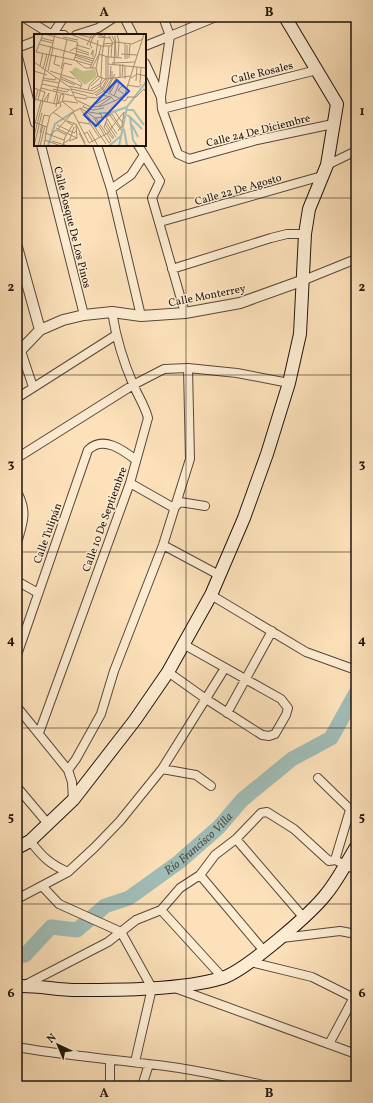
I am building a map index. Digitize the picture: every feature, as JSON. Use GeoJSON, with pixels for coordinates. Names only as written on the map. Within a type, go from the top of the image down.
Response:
{"type":"FeatureCollection","features":[{"type":"Feature","properties":{"kind":"main road"},"geometry":{"type":"LineString","coordinates":[[17,848],[30,841],[49,825],[74,800],[135,720],[168,672],[211,595],[244,518],[267,454],[289,382],[300,334],[304,280],[305,234],[309,209],[327,165],[337,104],[285,17]]}},
{"type":"Feature","properties":{"kind":"main road"},"geometry":{"type":"LineString","coordinates":[[20,986],[76,990],[152,988],[223,978],[250,962],[304,918],[328,893],[356,847]]}},
{"type":"Feature","properties":{"kind":"street"},"geometry":{"type":"LineString","coordinates":[[23,17],[50,34]]}},
{"type":"Feature","properties":{"kind":"street"},"geometry":{"type":"LineString","coordinates":[[53,34],[64,17]]}},
{"type":"Feature","properties":{"kind":"street"},"geometry":{"type":"LineString","coordinates":[[79,34],[98,28],[115,17]]}},
{"type":"Feature","properties":{"kind":"street"},"geometry":{"type":"LineString","coordinates":[[124,17],[132,34]]}},
{"type":"Feature","properties":{"kind":"street"},"geometry":{"type":"LineString","coordinates":[[162,110],[161,97],[170,36],[163,17]]}},
{"type":"Feature","properties":{"kind":"street"},"geometry":{"type":"LineString","coordinates":[[146,46],[216,17]]}},
{"type":"Feature","properties":{"kind":"street"},"geometry":{"type":"LineString","coordinates":[[17,48],[34,41]]}},
{"type":"Feature","properties":{"kind":"street"},"geometry":{"type":"LineString","coordinates":[[17,53],[34,119]]}},
{"type":"Feature","properties":{"kind":"street"},"geometry":{"type":"LineString","coordinates":[[146,64],[161,97]]}},
{"type":"Feature","properties":{"kind":"street","name":"Calle Rosales"},"geometry":{"type":"LineString","coordinates":[[162,110],[317,70]]}},
{"type":"Feature","properties":{"kind":"street","name":"Calle 24 De Diciembre"},"geometry":{"type":"LineString","coordinates":[[162,110],[178,154],[189,159],[257,140],[333,124]]}},
{"type":"Feature","properties":{"kind":"street","name":"Calle Bosque De Los Pinos"},"geometry":{"type":"LineString","coordinates":[[41,146],[84,315]]}},
{"type":"Feature","properties":{"kind":"street"},"geometry":{"type":"LineString","coordinates":[[97,146],[111,190],[141,316]]}},
{"type":"Feature","properties":{"kind":"street"},"geometry":{"type":"LineString","coordinates":[[139,146],[160,181],[152,198],[185,314]]}},
{"type":"Feature","properties":{"kind":"street"},"geometry":{"type":"LineString","coordinates":[[327,165],[356,151]]}},
{"type":"Feature","properties":{"kind":"street"},"geometry":{"type":"LineString","coordinates":[[111,190],[132,175],[144,155]]}},
{"type":"Feature","properties":{"kind":"street","name":"Calle 22 De Agosto"},"geometry":{"type":"LineString","coordinates":[[160,222],[322,176]]}},
{"type":"Feature","properties":{"kind":"street"},"geometry":{"type":"LineString","coordinates":[[172,269],[271,238],[287,234],[305,234]]}},
{"type":"Feature","properties":{"kind":"street"},"geometry":{"type":"LineString","coordinates":[[17,247],[40,330],[19,352],[33,387]]}},
{"type":"Feature","properties":{"kind":"street"},"geometry":{"type":"LineString","coordinates":[[304,280],[356,259]]}},
{"type":"Feature","properties":{"kind":"street","name":"Calle Monterrey"},"geometry":{"type":"LineString","coordinates":[[40,330],[63,320],[84,315],[112,312],[141,316],[185,314],[240,303],[304,280]]}},
{"type":"Feature","properties":{"kind":"street","name":"Calle 10 De Septiembre"},"geometry":{"type":"LineString","coordinates":[[39,733],[130,483],[148,418],[133,385],[116,335],[112,312]]}},
{"type":"Feature","properties":{"kind":"street"},"geometry":{"type":"LineString","coordinates":[[17,398],[116,335]]}},
{"type":"Feature","properties":{"kind":"street"},"geometry":{"type":"LineString","coordinates":[[68,770],[76,759],[101,714],[114,671],[163,545],[190,459],[188,368]]}},
{"type":"Feature","properties":{"kind":"street"},"geometry":{"type":"LineString","coordinates":[[17,458],[133,385],[164,369],[188,368],[237,373],[289,382]]}},
{"type":"Feature","properties":{"kind":"street","name":"Calle Tulipán"},"geometry":{"type":"LineString","coordinates":[[17,655],[88,450],[94,444],[100,443],[121,449],[136,460]]}},
{"type":"Feature","properties":{"kind":"street"},"geometry":{"type":"LineString","coordinates":[[130,483],[174,508]]}},
{"type":"Feature","properties":{"kind":"street"},"geometry":{"type":"LineString","coordinates":[[17,492],[24,504],[25,515],[17,544]]}},
{"type":"Feature","properties":{"kind":"street"},"geometry":{"type":"LineString","coordinates":[[174,508],[180,502],[205,506]]}},
{"type":"Feature","properties":{"kind":"street"},"geometry":{"type":"LineString","coordinates":[[163,545],[219,575]]}},
{"type":"Feature","properties":{"kind":"street"},"geometry":{"type":"LineString","coordinates":[[17,581],[38,593]]}},
{"type":"Feature","properties":{"kind":"street"},"geometry":{"type":"LineString","coordinates":[[211,595],[306,652],[356,670]]}},
{"type":"Feature","properties":{"kind":"street"},"geometry":{"type":"LineString","coordinates":[[228,713],[272,631]]}},
{"type":"Feature","properties":{"kind":"street"},"geometry":{"type":"LineString","coordinates":[[168,672],[206,699],[262,735],[268,736],[275,734],[286,715],[288,708],[281,699],[183,644]]}},
{"type":"Feature","properties":{"kind":"street"},"geometry":{"type":"LineString","coordinates":[[17,899],[68,872],[120,821],[162,768],[225,668]]}},
{"type":"Feature","properties":{"kind":"street"},"geometry":{"type":"LineString","coordinates":[[17,707],[68,770],[72,782],[74,800]]}},
{"type":"Feature","properties":{"kind":"street"},"geometry":{"type":"LineString","coordinates":[[162,768],[196,775],[211,786]]}},
{"type":"Feature","properties":{"kind":"street"},"geometry":{"type":"LineString","coordinates":[[20,986],[108,942],[136,920],[161,910],[180,888],[200,875],[215,855],[236,840],[261,813],[267,812],[294,829],[329,861],[346,864],[353,813],[318,778]]}},
{"type":"Feature","properties":{"kind":"street"},"geometry":{"type":"LineString","coordinates":[[17,787],[49,825]]}},
{"type":"Feature","properties":{"kind":"street"},"geometry":{"type":"LineString","coordinates":[[236,840],[304,918]]}},
{"type":"Feature","properties":{"kind":"street"},"geometry":{"type":"LineString","coordinates":[[30,841],[44,859],[57,868],[68,872]]}},
{"type":"Feature","properties":{"kind":"street"},"geometry":{"type":"LineString","coordinates":[[200,875],[264,950]]}},
{"type":"Feature","properties":{"kind":"street"},"geometry":{"type":"LineString","coordinates":[[42,886],[59,904],[121,932],[152,988],[135,1062]]}},
{"type":"Feature","properties":{"kind":"street"},"geometry":{"type":"LineString","coordinates":[[161,910],[223,978]]}},
{"type":"Feature","properties":{"kind":"street"},"geometry":{"type":"LineString","coordinates":[[278,938],[340,931],[356,934]]}},
{"type":"Feature","properties":{"kind":"street"},"geometry":{"type":"LineString","coordinates":[[250,962],[312,977],[355,999],[329,1044]]}},
{"type":"Feature","properties":{"kind":"street"},"geometry":{"type":"LineString","coordinates":[[170,986],[356,1054]]}},
{"type":"Feature","properties":{"kind":"street"},"geometry":{"type":"LineString","coordinates":[[17,1047],[61,1055],[149,1064],[227,1077],[268,1086]]}},
{"type":"Feature","properties":{"kind":"street"},"geometry":{"type":"LineString","coordinates":[[110,1060],[110,1086]]}},
{"type":"Feature","properties":{"kind":"street"},"geometry":{"type":"LineString","coordinates":[[142,1086],[149,1064]]}},
{"type":"Feature","properties":{"kind":"waterway","name":"Río Francisco Villa"},"geometry":{"type":"LineString","coordinates":[[17,956],[25,955],[51,927],[77,930],[105,906],[129,898],[179,862],[219,827],[242,800],[292,759],[331,738],[356,693]]}}]}
